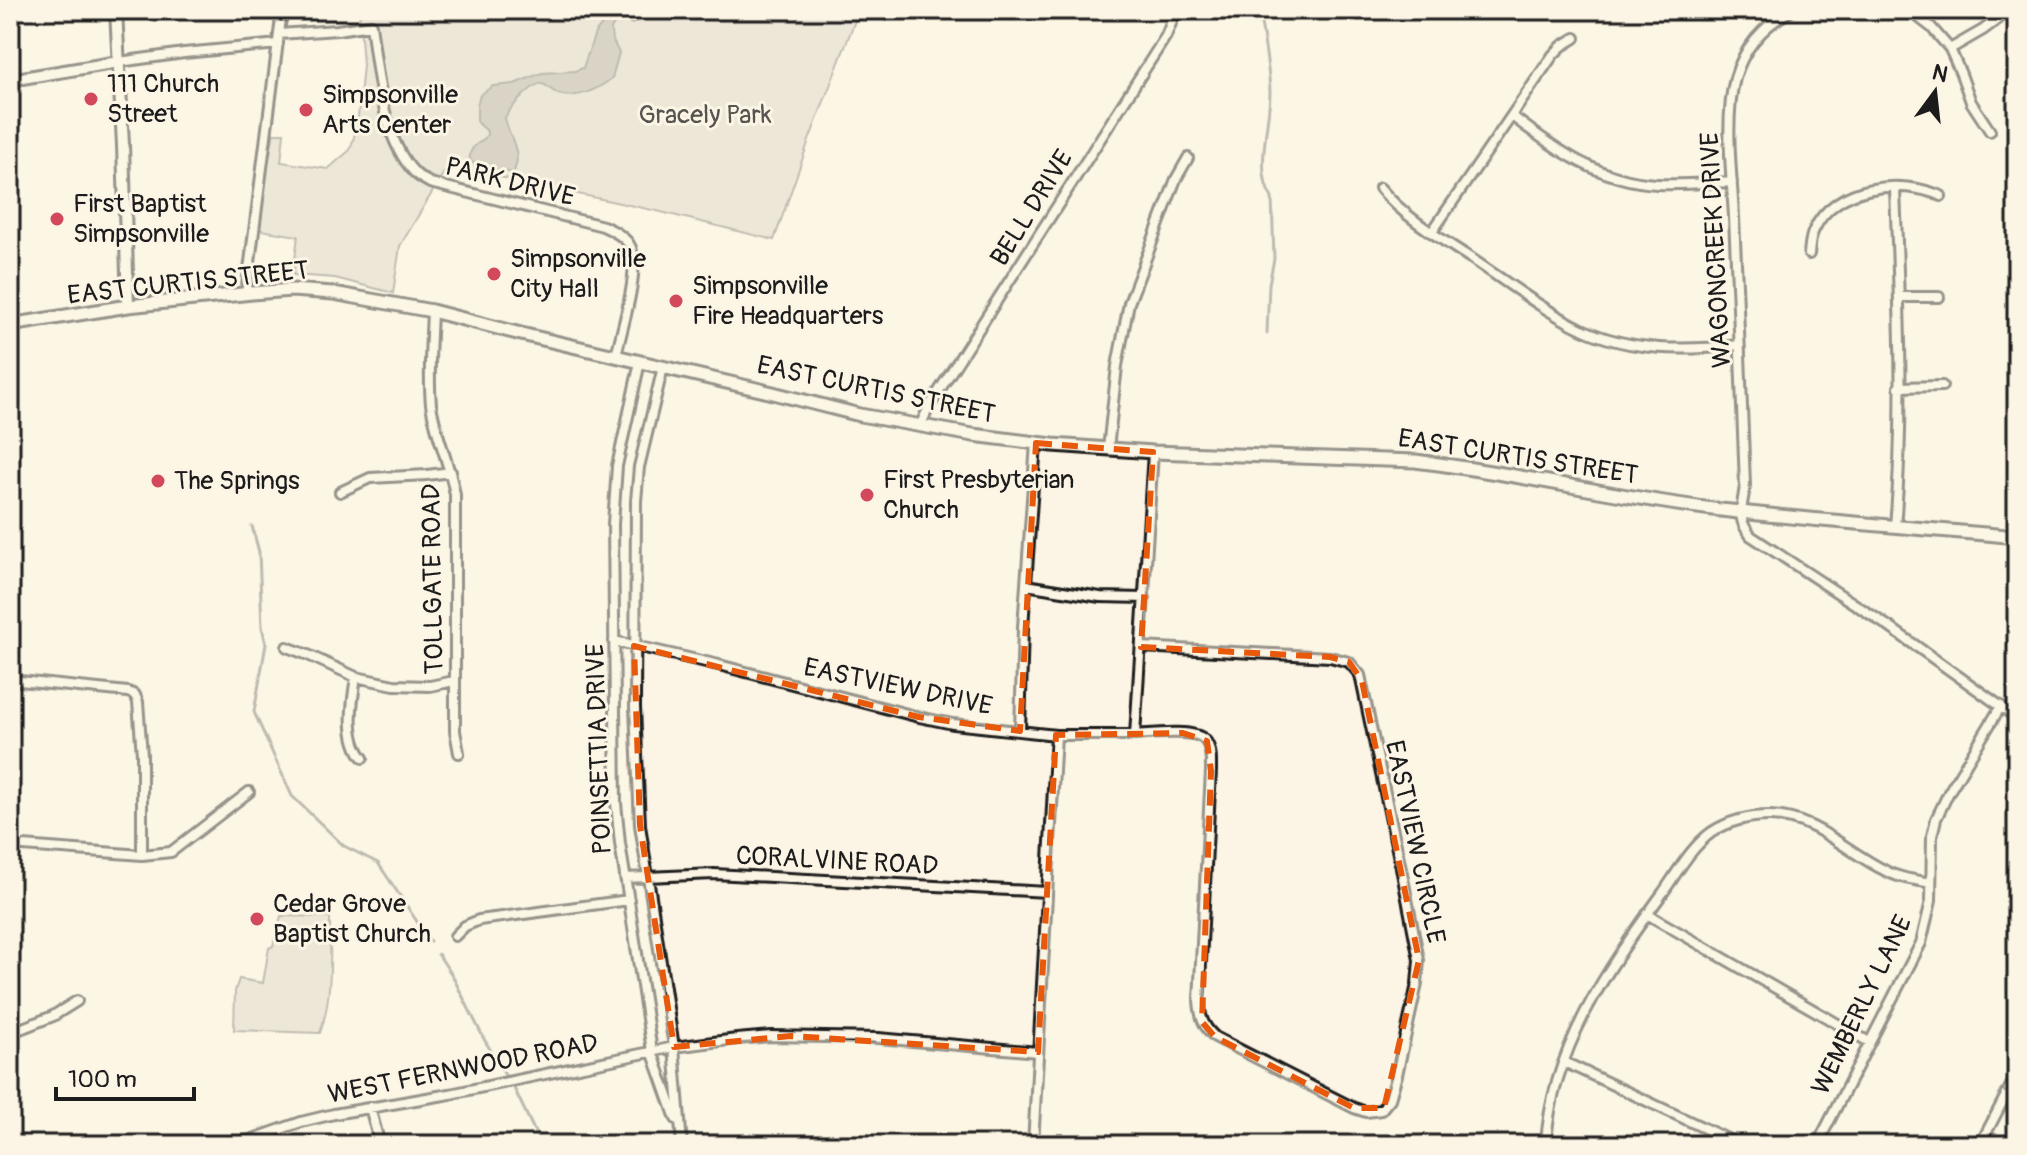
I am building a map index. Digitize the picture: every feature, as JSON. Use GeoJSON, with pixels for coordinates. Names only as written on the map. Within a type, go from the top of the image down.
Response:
{"type":"FeatureCollection","features":[{"type":"Feature","properties":{"kind":"main road","name":"EAST CURTIS STREET"},"geometry":{"type":"LineString","coordinates":[[10,325],[128,306],[292,290],[327,292],[432,311],[860,415],[973,435],[1153,452],[1415,461],[1741,511],[2017,537]]}},
{"type":"Feature","properties":{"kind":"street"},"geometry":{"type":"LineString","coordinates":[[116,10],[128,306]]}},
{"type":"Feature","properties":{"kind":"street"},"geometry":{"type":"LineString","coordinates":[[246,294],[282,10]]}},
{"type":"Feature","properties":{"kind":"street"},"geometry":{"type":"LineString","coordinates":[[1766,10],[1774,20]]}},
{"type":"Feature","properties":{"kind":"street","name":"WAGONCREEK DRIVE"},"geometry":{"type":"LineString","coordinates":[[1741,511],[1745,485],[1730,116],[1734,81],[1749,47],[1774,20],[1792,10]]}},
{"type":"Feature","properties":{"kind":"street"},"geometry":{"type":"LineString","coordinates":[[1909,10],[1931,27],[1950,49],[1971,102],[1990,131]]}},
{"type":"Feature","properties":{"kind":"street"},"geometry":{"type":"LineString","coordinates":[[1950,49],[2010,10]]}},
{"type":"Feature","properties":{"kind":"street","name":"BELL DRIVE"},"geometry":{"type":"LineString","coordinates":[[920,426],[930,405],[1166,36],[1176,11]]}},
{"type":"Feature","properties":{"kind":"street","name":"PARK DRIVE"},"geometry":{"type":"LineString","coordinates":[[279,34],[371,25],[393,137],[400,153],[416,174],[430,183],[603,226],[618,233],[630,244],[634,259],[632,290],[616,356]]}},
{"type":"Feature","properties":{"kind":"street"},"geometry":{"type":"LineString","coordinates":[[1432,232],[1558,49],[1575,38]]}},
{"type":"Feature","properties":{"kind":"street"},"geometry":{"type":"LineString","coordinates":[[10,80],[184,53],[278,44]]}},
{"type":"Feature","properties":{"kind":"street"},"geometry":{"type":"LineString","coordinates":[[1512,116],[1570,158],[1617,177],[1654,184],[1732,182]]}},
{"type":"Feature","properties":{"kind":"street"},"geometry":{"type":"LineString","coordinates":[[1108,449],[1117,366],[1129,303],[1176,179],[1188,158]]}},
{"type":"Feature","properties":{"kind":"street"},"geometry":{"type":"LineString","coordinates":[[1380,188],[1398,208],[1432,232],[1551,311],[1596,334],[1655,348],[1695,350],[1739,345]]}},
{"type":"Feature","properties":{"kind":"street"},"geometry":{"type":"LineString","coordinates":[[1895,188],[1899,297],[1899,459],[1895,526]]}},
{"type":"Feature","properties":{"kind":"street"},"geometry":{"type":"LineString","coordinates":[[1809,254],[1811,235],[1819,220],[1838,202],[1857,191],[1923,189],[1941,196]]}},
{"type":"Feature","properties":{"kind":"street"},"geometry":{"type":"LineString","coordinates":[[1899,297],[1939,297]]}},
{"type":"Feature","properties":{"kind":"street","name":"TOLLGATE ROAD"},"geometry":{"type":"LineString","coordinates":[[432,311],[431,404],[455,495],[454,681],[455,731],[459,753]]}},
{"type":"Feature","properties":{"kind":"street","name":"POINSETTIA DRIVE"},"geometry":{"type":"LineString","coordinates":[[640,362],[615,488],[616,803],[652,1051],[680,1130]]}},
{"type":"Feature","properties":{"kind":"street","name":"POINSETTIA DRIVE"},"geometry":{"type":"LineString","coordinates":[[663,367],[639,467],[636,501],[634,646],[637,778],[647,876],[674,1047],[682,1145]]}},
{"type":"Feature","properties":{"kind":"street"},"geometry":{"type":"LineString","coordinates":[[1899,387],[1942,386]]}},
{"type":"Feature","properties":{"kind":"street"},"geometry":{"type":"LineString","coordinates":[[1020,731],[1036,443]]}},
{"type":"Feature","properties":{"kind":"street"},"geometry":{"type":"LineString","coordinates":[[1135,735],[1153,452]]}},
{"type":"Feature","properties":{"kind":"street"},"geometry":{"type":"LineString","coordinates":[[340,492],[370,478],[451,472]]}},
{"type":"Feature","properties":{"kind":"street"},"geometry":{"type":"LineString","coordinates":[[1741,511],[1740,518],[1751,536],[1888,626],[2017,718]]}},
{"type":"Feature","properties":{"kind":"street"},"geometry":{"type":"LineString","coordinates":[[1026,585],[1100,597],[1145,598]]}},
{"type":"Feature","properties":{"kind":"street","name":"EASTVIEW DRIVE"},"geometry":{"type":"LineString","coordinates":[[614,641],[953,724],[1056,735],[1135,735]]}},
{"type":"Feature","properties":{"kind":"street"},"geometry":{"type":"LineString","coordinates":[[287,647],[356,677],[394,685],[430,686],[454,681]]}},
{"type":"Feature","properties":{"kind":"street","name":"EASTVIEW CIRCLE"},"geometry":{"type":"LineString","coordinates":[[1135,735],[1197,735],[1205,740],[1210,750],[1199,1000],[1200,1016],[1205,1027],[1215,1037],[1354,1108],[1366,1112],[1381,1110],[1390,1099],[1397,1075],[1417,984],[1419,960],[1360,675],[1349,662],[1330,657],[1141,647]]}},
{"type":"Feature","properties":{"kind":"street"},"geometry":{"type":"LineString","coordinates":[[356,677],[353,738],[363,758]]}},
{"type":"Feature","properties":{"kind":"street"},"geometry":{"type":"LineString","coordinates":[[10,680],[135,695],[142,755],[142,855]]}},
{"type":"Feature","properties":{"kind":"street","name":"WEMBERLY LANE"},"geometry":{"type":"LineString","coordinates":[[1817,1145],[1921,943],[1929,912],[1932,836],[1936,819],[2001,706]]}},
{"type":"Feature","properties":{"kind":"street"},"geometry":{"type":"LineString","coordinates":[[1033,1145],[1056,735]]}},
{"type":"Feature","properties":{"kind":"street"},"geometry":{"type":"LineString","coordinates":[[10,845],[142,855],[171,852],[249,792]]}},
{"type":"Feature","properties":{"kind":"street"},"geometry":{"type":"LineString","coordinates":[[1546,1145],[1552,1105],[1564,1062],[1592,999],[1647,914],[1695,847],[1709,835],[1738,820],[1766,816],[1791,818],[1829,835],[1883,870],[1931,883]]}},
{"type":"Feature","properties":{"kind":"street","name":"CORALVINE ROAD"},"geometry":{"type":"LineString","coordinates":[[625,878],[714,874],[1047,892]]}},
{"type":"Feature","properties":{"kind":"street"},"geometry":{"type":"LineString","coordinates":[[455,936],[465,926],[479,920],[629,900]]}},
{"type":"Feature","properties":{"kind":"street"},"geometry":{"type":"LineString","coordinates":[[1647,914],[1869,1042]]}},
{"type":"Feature","properties":{"kind":"street"},"geometry":{"type":"LineString","coordinates":[[10,1033],[39,1023],[77,1001]]}},
{"type":"Feature","properties":{"kind":"street","name":"WEST FERNWOOD ROAD"},"geometry":{"type":"LineString","coordinates":[[236,1145],[301,1122],[674,1047],[771,1036],[820,1036],[1038,1052]]}},
{"type":"Feature","properties":{"kind":"street"},"geometry":{"type":"LineString","coordinates":[[1564,1062],[1740,1145]]}},
{"type":"Feature","properties":{"kind":"street"},"geometry":{"type":"LineString","coordinates":[[1980,1145],[2017,1074]]}},
{"type":"Feature","properties":{"kind":"street"},"geometry":{"type":"LineString","coordinates":[[370,1107],[380,1145]]}},
{"type":"Feature","properties":{"kind":"highlighted area"},"geometry":{"type":"Polygon","coordinates":[[[1036,443],[1153,452],[1141,647],[1330,657],[1349,662],[1362,681],[1419,960],[1384,1108],[1354,1108],[1215,1037],[1202,1022],[1211,771],[1207,741],[1183,733],[1056,735],[1038,1052],[791,1036],[674,1047],[640,825],[634,646],[919,717],[1020,731],[1036,443]]]}},
{"type":"Feature","properties":{"kind":"green space","name":"Gracely Park"},"geometry":{"type":"Polygon","coordinates":[[[359,10],[859,10],[774,240],[448,166],[400,246],[393,293],[335,278],[293,275],[298,236],[255,229],[274,133],[284,133],[281,162],[328,169],[350,150],[357,127],[363,65],[359,10]]]}},
{"type":"Feature","properties":{"kind":"green space"},"geometry":{"type":"Polygon","coordinates":[[[281,916],[330,917],[329,990],[320,1033],[234,1030],[235,991],[239,979],[263,983],[269,948],[273,946],[281,916]]]}},
{"type":"Feature","properties":{"kind":"shaded area"},"geometry":{"type":"Polygon","coordinates":[[[612,10],[640,10],[636,22],[632,24],[618,19],[611,29],[619,53],[612,78],[580,94],[558,94],[542,84],[533,87],[505,118],[517,158],[513,173],[481,167],[470,161],[474,146],[487,132],[477,122],[480,95],[493,86],[514,84],[542,73],[583,68],[595,33],[612,10]]]}},
{"type":"Feature","properties":{"kind":"waterway"},"geometry":{"type":"LineString","coordinates":[[1259,10],[1270,92],[1263,161],[1272,198],[1274,259],[1269,284],[1267,333]]}},
{"type":"Feature","properties":{"kind":"waterway"},"geometry":{"type":"LineString","coordinates":[[252,526],[259,552],[262,627],[266,644],[254,712],[292,796],[344,846],[378,863],[430,941]]}},
{"type":"Feature","properties":{"kind":"waterway"},"geometry":{"type":"LineString","coordinates":[[438,954],[505,1075]]}},
{"type":"Feature","properties":{"kind":"waterway"},"geometry":{"type":"LineString","coordinates":[[514,1088],[541,1145]]}},
{"type":"Feature","properties":{"kind":"place","name":"111 Church Street"},"geometry":{"type":"Point","coordinates":[91,99]}},
{"type":"Feature","properties":{"kind":"place","name":"Simpsonville Arts Center"},"geometry":{"type":"Point","coordinates":[306,110]}},
{"type":"Feature","properties":{"kind":"place","name":"First Baptist Simpsonville"},"geometry":{"type":"Point","coordinates":[57,219]}},
{"type":"Feature","properties":{"kind":"place","name":"Simpsonville City Hall"},"geometry":{"type":"Point","coordinates":[494,274]}},
{"type":"Feature","properties":{"kind":"place","name":"Simpsonville Fire Headquarters"},"geometry":{"type":"Point","coordinates":[676,301]}},
{"type":"Feature","properties":{"kind":"place","name":"The Springs"},"geometry":{"type":"Point","coordinates":[158,481]}},
{"type":"Feature","properties":{"kind":"place","name":"First Presbyterian Church"},"geometry":{"type":"Point","coordinates":[867,495]}},
{"type":"Feature","properties":{"kind":"place","name":"Cedar Grove Baptist Church"},"geometry":{"type":"Point","coordinates":[257,919]}}]}
